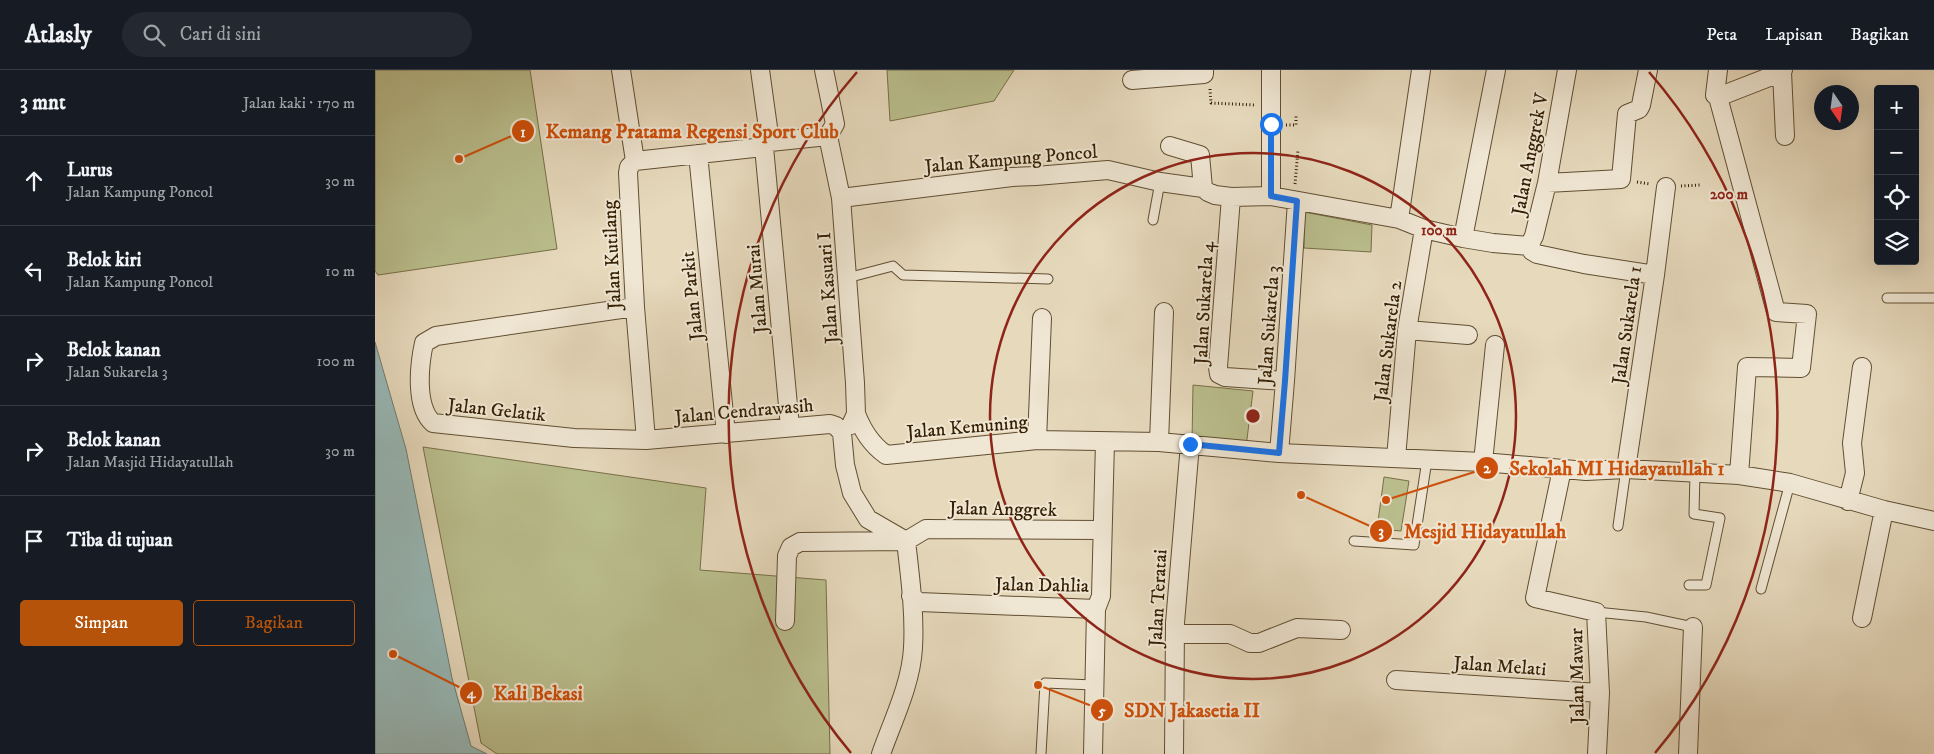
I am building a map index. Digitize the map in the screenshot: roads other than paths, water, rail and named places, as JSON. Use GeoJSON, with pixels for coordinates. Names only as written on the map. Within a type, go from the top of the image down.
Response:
{"type":"FeatureCollection","features":[{"type":"Feature","properties":{"kind":"street","name":"Jalan Kutilang"},"geometry":{"type":"LineString","coordinates":[[621,70],[635,161],[629,167],[628,173],[635,307],[646,440]]}},
{"type":"Feature","properties":{"kind":"street","name":"Jalan Murai"},"geometry":{"type":"LineString","coordinates":[[760,70],[790,428]]}},
{"type":"Feature","properties":{"kind":"street"},"geometry":{"type":"LineString","coordinates":[[635,161],[828,136],[835,124],[824,70]]}},
{"type":"Feature","properties":{"kind":"street"},"geometry":{"type":"LineString","coordinates":[[1271,70],[1271,196]]}},
{"type":"Feature","properties":{"kind":"street"},"geometry":{"type":"LineString","coordinates":[[1399,219],[1421,70]]}},
{"type":"Feature","properties":{"kind":"street"},"geometry":{"type":"LineString","coordinates":[[1463,238],[1496,70]]}},
{"type":"Feature","properties":{"kind":"street","name":"Jalan Anggrek V"},"geometry":{"type":"LineString","coordinates":[[1529,246],[1534,236],[1547,183],[1567,70]]}},
{"type":"Feature","properties":{"kind":"street"},"geometry":{"type":"LineString","coordinates":[[1547,183],[1621,179],[1627,114],[1639,109],[1641,105],[1648,70]]}},
{"type":"Feature","properties":{"kind":"street"},"geometry":{"type":"LineString","coordinates":[[1718,70],[1716,94],[1776,312],[1807,314],[1801,368],[1747,367],[1739,475]]}},
{"type":"Feature","properties":{"kind":"street"},"geometry":{"type":"LineString","coordinates":[[1716,94],[1782,71],[1785,136]]}},
{"type":"Feature","properties":{"kind":"street"},"geometry":{"type":"LineString","coordinates":[[1132,80],[1204,72]]}},
{"type":"Feature","properties":{"kind":"street","name":"Jalan Kasuari I"},"geometry":{"type":"LineString","coordinates":[[828,136],[841,198],[856,414]]}},
{"type":"Feature","properties":{"kind":"street"},"geometry":{"type":"LineString","coordinates":[[1170,146],[1200,155],[1203,188]]}},
{"type":"Feature","properties":{"kind":"street","name":"Jalan Parkit"},"geometry":{"type":"LineString","coordinates":[[697,154],[726,434]]}},
{"type":"Feature","properties":{"kind":"street","name":"Jalan Kampung Poncol"},"geometry":{"type":"LineString","coordinates":[[841,198],[1012,177],[1108,170],[1160,182],[1203,188],[1215,196],[1271,196],[1399,219],[1424,229],[1463,238],[1529,246],[1537,254],[1584,264],[1655,275]]}},
{"type":"Feature","properties":{"kind":"street","name":"Jalan Sukarela 1"},"geometry":{"type":"LineString","coordinates":[[1626,469],[1655,275],[1666,186]]}},
{"type":"Feature","properties":{"kind":"street","name":"Jalan Sukarela 4"},"geometry":{"type":"LineString","coordinates":[[1231,197],[1219,374],[1225,377],[1285,381]]}},
{"type":"Feature","properties":{"kind":"street","name":"Jalan Sukarela 3"},"geometry":{"type":"LineString","coordinates":[[1279,453],[1295,200]]}},
{"type":"Feature","properties":{"kind":"street","name":"Jalan Sukarela 2"},"geometry":{"type":"LineString","coordinates":[[1396,458],[1407,330],[1424,229]]}},
{"type":"Feature","properties":{"kind":"street","name":"Jalan Gelatik"},"geometry":{"type":"LineString","coordinates":[[635,307],[436,336],[424,343],[421,357],[421,402],[426,417],[433,423],[574,438],[646,440]]}},
{"type":"Feature","properties":{"kind":"street"},"geometry":{"type":"LineString","coordinates":[[1159,442],[1164,312]]}},
{"type":"Feature","properties":{"kind":"street"},"geometry":{"type":"LineString","coordinates":[[1037,440],[1042,318]]}},
{"type":"Feature","properties":{"kind":"street"},"geometry":{"type":"LineString","coordinates":[[1407,330],[1468,335]]}},
{"type":"Feature","properties":{"kind":"street"},"geometry":{"type":"LineString","coordinates":[[1483,462],[1495,345]]}},
{"type":"Feature","properties":{"kind":"street"},"geometry":{"type":"LineString","coordinates":[[1849,501],[1855,473],[1852,443],[1862,367]]}},
{"type":"Feature","properties":{"kind":"street"},"geometry":{"type":"LineString","coordinates":[[856,414],[852,423],[842,433],[845,465],[852,493],[868,519],[906,541]]}},
{"type":"Feature","properties":{"kind":"street","name":"Jalan Kemuning"},"geometry":{"type":"LineString","coordinates":[[856,414],[871,441],[886,455],[1037,440],[1159,442],[1279,453],[1483,462],[1586,471],[1626,469],[1739,475],[1790,483],[1849,501],[1934,521]]}},
{"type":"Feature","properties":{"kind":"street","name":"Jalan Cendrawasih"},"geometry":{"type":"LineString","coordinates":[[646,440],[830,424],[836,426],[842,433]]}},
{"type":"Feature","properties":{"kind":"street","name":"Jalan Dahlia"},"geometry":{"type":"LineString","coordinates":[[911,596],[919,602],[1096,609],[1101,596],[1105,442]]}},
{"type":"Feature","properties":{"kind":"street","name":"Jalan Teratai"},"geometry":{"type":"LineString","coordinates":[[1174,754],[1175,634],[1180,549],[1190,444]]}},
{"type":"Feature","properties":{"kind":"street","name":"Jalan Mawar"},"geometry":{"type":"LineString","coordinates":[[1562,468],[1535,598],[1596,612],[1600,693],[1597,754]]}},
{"type":"Feature","properties":{"kind":"street"},"geometry":{"type":"LineString","coordinates":[[1862,618],[1884,510]]}},
{"type":"Feature","properties":{"kind":"street","name":"Jalan Anggrek"},"geometry":{"type":"LineString","coordinates":[[906,541],[926,529],[1102,530]]}},
{"type":"Feature","properties":{"kind":"street"},"geometry":{"type":"LineString","coordinates":[[881,754],[906,685],[913,649],[906,541]]}},
{"type":"Feature","properties":{"kind":"street"},"geometry":{"type":"LineString","coordinates":[[785,621],[787,556],[791,547],[800,542],[906,541]]}},
{"type":"Feature","properties":{"kind":"street"},"geometry":{"type":"LineString","coordinates":[[1093,754],[1096,609]]}},
{"type":"Feature","properties":{"kind":"street"},"geometry":{"type":"LineString","coordinates":[[1688,754],[1693,627]]}},
{"type":"Feature","properties":{"kind":"street"},"geometry":{"type":"LineString","coordinates":[[1175,634],[1230,634],[1250,642],[1259,643],[1297,628],[1341,630]]}},
{"type":"Feature","properties":{"kind":"street","name":"Jalan Melati"},"geometry":{"type":"LineString","coordinates":[[1397,680],[1600,693]]}},
{"type":"Feature","properties":{"kind":"lane"},"geometry":{"type":"LineString","coordinates":[[1153,220],[1160,182]]}},
{"type":"Feature","properties":{"kind":"lane"},"geometry":{"type":"LineString","coordinates":[[847,278],[893,266],[903,275],[1048,279]]}},
{"type":"Feature","properties":{"kind":"lane"},"geometry":{"type":"LineString","coordinates":[[1887,298],[1934,298]]}},
{"type":"Feature","properties":{"kind":"lane"},"geometry":{"type":"LineString","coordinates":[[1354,541],[1414,545],[1427,460]]}},
{"type":"Feature","properties":{"kind":"lane"},"geometry":{"type":"LineString","coordinates":[[1618,526],[1626,469]]}},
{"type":"Feature","properties":{"kind":"lane"},"geometry":{"type":"LineString","coordinates":[[1689,585],[1706,585],[1720,518],[1694,514],[1695,473]]}},
{"type":"Feature","properties":{"kind":"lane"},"geometry":{"type":"LineString","coordinates":[[1761,589],[1790,483]]}},
{"type":"Feature","properties":{"kind":"lane"},"geometry":{"type":"LineString","coordinates":[[1596,612],[1646,617],[1693,627]]}},
{"type":"Feature","properties":{"kind":"lane"},"geometry":{"type":"LineString","coordinates":[[1041,754],[1045,683],[1094,684]]}},
{"type":"Feature","properties":{"kind":"water"},"geometry":{"type":"Polygon","coordinates":[[[375,342],[406,449],[452,678],[471,746],[487,754],[375,754],[375,342]]]}},
{"type":"Feature","properties":{"kind":"place","name":"Kemang Pratama Regensi Sport Club"},"geometry":{"type":"Point","coordinates":[459,159]}},
{"type":"Feature","properties":{"kind":"place","name":"Mesjid Hidayatullah"},"geometry":{"type":"Point","coordinates":[1301,495]}},
{"type":"Feature","properties":{"kind":"place","name":"Sekolah MI Hidayatullah 1"},"geometry":{"type":"Point","coordinates":[1386,500]}},
{"type":"Feature","properties":{"kind":"place","name":"Kali Bekasi"},"geometry":{"type":"Point","coordinates":[393,654]}},
{"type":"Feature","properties":{"kind":"place","name":"SDN Jakasetia II"},"geometry":{"type":"Point","coordinates":[1038,685]}}]}
